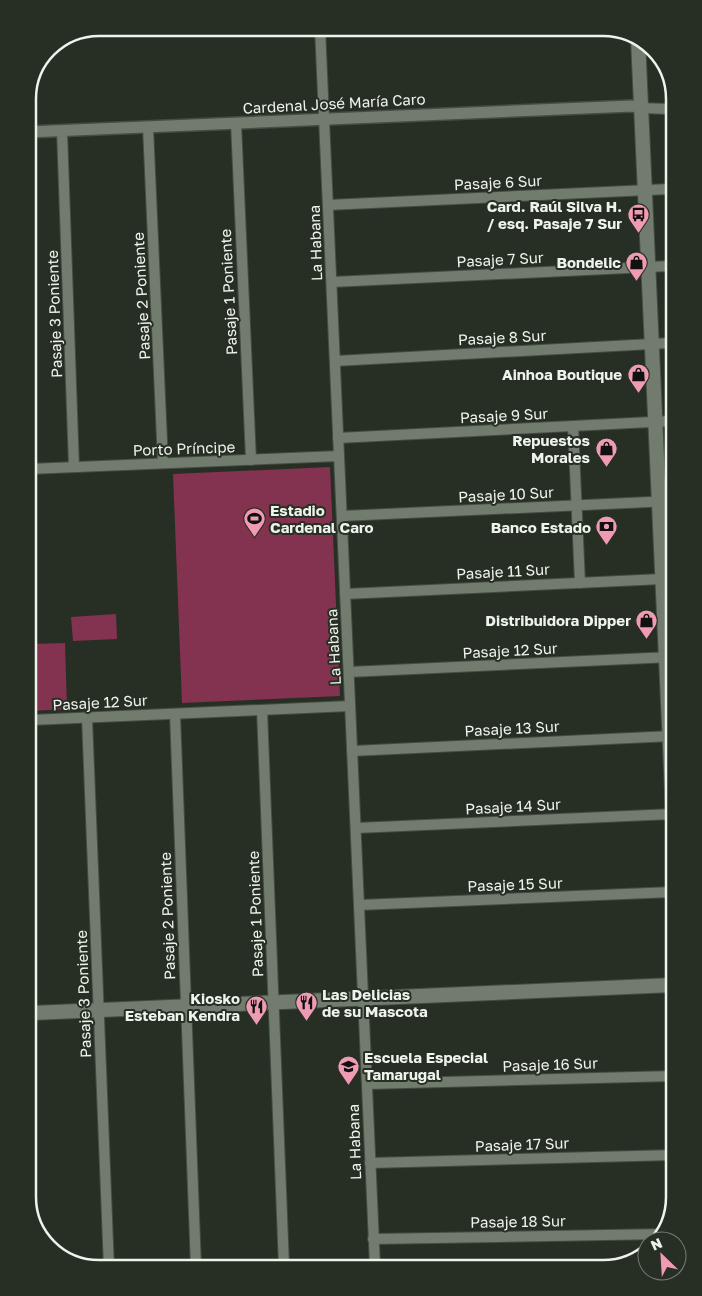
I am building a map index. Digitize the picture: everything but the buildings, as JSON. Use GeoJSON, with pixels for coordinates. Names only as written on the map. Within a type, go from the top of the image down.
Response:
{"type":"FeatureCollection","features":[{"type":"Feature","properties":{"kind":"main road"},"geometry":{"type":"LineString","coordinates":[[638,47],[656,422],[665,501],[666,540]]}},
{"type":"Feature","properties":{"kind":"main road"},"geometry":{"type":"LineString","coordinates":[[36,1013],[666,985]]}},
{"type":"Feature","properties":{"kind":"street","name":"La Habana"},"geometry":{"type":"LineString","coordinates":[[320,36],[374,1260]]}},
{"type":"Feature","properties":{"kind":"street","name":"Cardenal José María Caro"},"geometry":{"type":"LineString","coordinates":[[36,132],[324,118],[632,106],[642,108]]}},
{"type":"Feature","properties":{"kind":"street"},"geometry":{"type":"LineString","coordinates":[[642,108],[666,109]]}},
{"type":"Feature","properties":{"kind":"street","name":"Pasaje 1 Poniente"},"geometry":{"type":"LineString","coordinates":[[236,123],[251,460]]}},
{"type":"Feature","properties":{"kind":"street","name":"Pasaje 2 Poniente"},"geometry":{"type":"LineString","coordinates":[[148,127],[163,463]]}},
{"type":"Feature","properties":{"kind":"street","name":"Pasaje 3 Poniente"},"geometry":{"type":"LineString","coordinates":[[62,131],[74,467]]}},
{"type":"Feature","properties":{"kind":"street","name":"Pasaje 6 Sur"},"geometry":{"type":"LineString","coordinates":[[328,205],[666,189]]}},
{"type":"Feature","properties":{"kind":"street","name":"Pasaje 7 Sur"},"geometry":{"type":"LineString","coordinates":[[332,282],[666,266]]}},
{"type":"Feature","properties":{"kind":"street","name":"Pasaje 8 Sur"},"geometry":{"type":"LineString","coordinates":[[335,361],[666,343]]}},
{"type":"Feature","properties":{"kind":"street","name":"Pasaje 9 Sur"},"geometry":{"type":"LineString","coordinates":[[338,438],[666,421]]}},
{"type":"Feature","properties":{"kind":"street"},"geometry":{"type":"LineString","coordinates":[[573,426],[580,583]]}},
{"type":"Feature","properties":{"kind":"street","name":"Porto Príncipe"},"geometry":{"type":"LineString","coordinates":[[36,469],[339,456]]}},
{"type":"Feature","properties":{"kind":"street","name":"Pasaje 10 Sur"},"geometry":{"type":"LineString","coordinates":[[342,516],[665,501]]}},
{"type":"Feature","properties":{"kind":"street","name":"Pasaje 11 Sur"},"geometry":{"type":"LineString","coordinates":[[345,594],[666,578]]}},
{"type":"Feature","properties":{"kind":"street","name":"Pasaje 12 Sur"},"geometry":{"type":"LineString","coordinates":[[349,672],[666,658]]}},
{"type":"Feature","properties":{"kind":"street","name":"Pasaje 12 Sur"},"geometry":{"type":"LineString","coordinates":[[36,720],[350,706]]}},
{"type":"Feature","properties":{"kind":"street","name":"Pasaje 1 Poniente"},"geometry":{"type":"LineString","coordinates":[[262,710],[284,1260]]}},
{"type":"Feature","properties":{"kind":"street","name":"Pasaje 2 Poniente"},"geometry":{"type":"LineString","coordinates":[[175,714],[196,1260]]}},
{"type":"Feature","properties":{"kind":"street","name":"Pasaje 3 Poniente"},"geometry":{"type":"LineString","coordinates":[[87,718],[108,1260]]}},
{"type":"Feature","properties":{"kind":"street","name":"Pasaje 13 Sur"},"geometry":{"type":"LineString","coordinates":[[352,751],[666,736]]}},
{"type":"Feature","properties":{"kind":"street","name":"Pasaje 14 Sur"},"geometry":{"type":"LineString","coordinates":[[356,828],[666,814]]}},
{"type":"Feature","properties":{"kind":"street","name":"Pasaje 15 Sur"},"geometry":{"type":"LineString","coordinates":[[359,905],[666,892]]}},
{"type":"Feature","properties":{"kind":"street","name":"Pasaje 16 Sur"},"geometry":{"type":"LineString","coordinates":[[367,1084],[666,1076]]}},
{"type":"Feature","properties":{"kind":"street","name":"Pasaje 17 Sur"},"geometry":{"type":"LineString","coordinates":[[370,1163],[666,1155]]}},
{"type":"Feature","properties":{"kind":"street","name":"Pasaje 18 Sur"},"geometry":{"type":"LineString","coordinates":[[373,1239],[637,1234]]}},
{"type":"Feature","properties":{"kind":"shaded area","name":"Estadio Cardenal Caro"},"geometry":{"type":"Polygon","coordinates":[[[330,467],[340,696],[182,703],[173,474],[330,467]]]}},
{"type":"Feature","properties":{"kind":"shaded area"},"geometry":{"type":"Polygon","coordinates":[[[116,614],[117,639],[73,641],[71,617],[116,614]]]}},
{"type":"Feature","properties":{"kind":"shaded area"},"geometry":{"type":"Polygon","coordinates":[[[65,643],[67,709],[36,711],[36,644],[65,643]]]}},
{"type":"Feature","properties":{"kind":"place","name":"Card. Raúl Silva H. / esq. Pasaje 7 Sur"},"geometry":{"type":"Point","coordinates":[638,234]}},
{"type":"Feature","properties":{"kind":"place","name":"Bondelic"},"geometry":{"type":"Point","coordinates":[637,281]}},
{"type":"Feature","properties":{"kind":"place","name":"Ainhoa Boutique"},"geometry":{"type":"Point","coordinates":[638,393]}},
{"type":"Feature","properties":{"kind":"place","name":"Repuestos Morales"},"geometry":{"type":"Point","coordinates":[606,468]}},
{"type":"Feature","properties":{"kind":"place","name":"Estadio Cardenal Caro"},"geometry":{"type":"Point","coordinates":[254,538]}},
{"type":"Feature","properties":{"kind":"place","name":"Banco Estado"},"geometry":{"type":"Point","coordinates":[607,546]}},
{"type":"Feature","properties":{"kind":"place","name":"Distribuidora Dipper"},"geometry":{"type":"Point","coordinates":[647,639]}},
{"type":"Feature","properties":{"kind":"place","name":"Las Delicias de su Mascota"},"geometry":{"type":"Point","coordinates":[306,1022]}},
{"type":"Feature","properties":{"kind":"place","name":"Kiosko Esteban Kendra"},"geometry":{"type":"Point","coordinates":[256,1026]}},
{"type":"Feature","properties":{"kind":"place","name":"Escuela Especial Tamarugal"},"geometry":{"type":"Point","coordinates":[348,1085]}}]}
